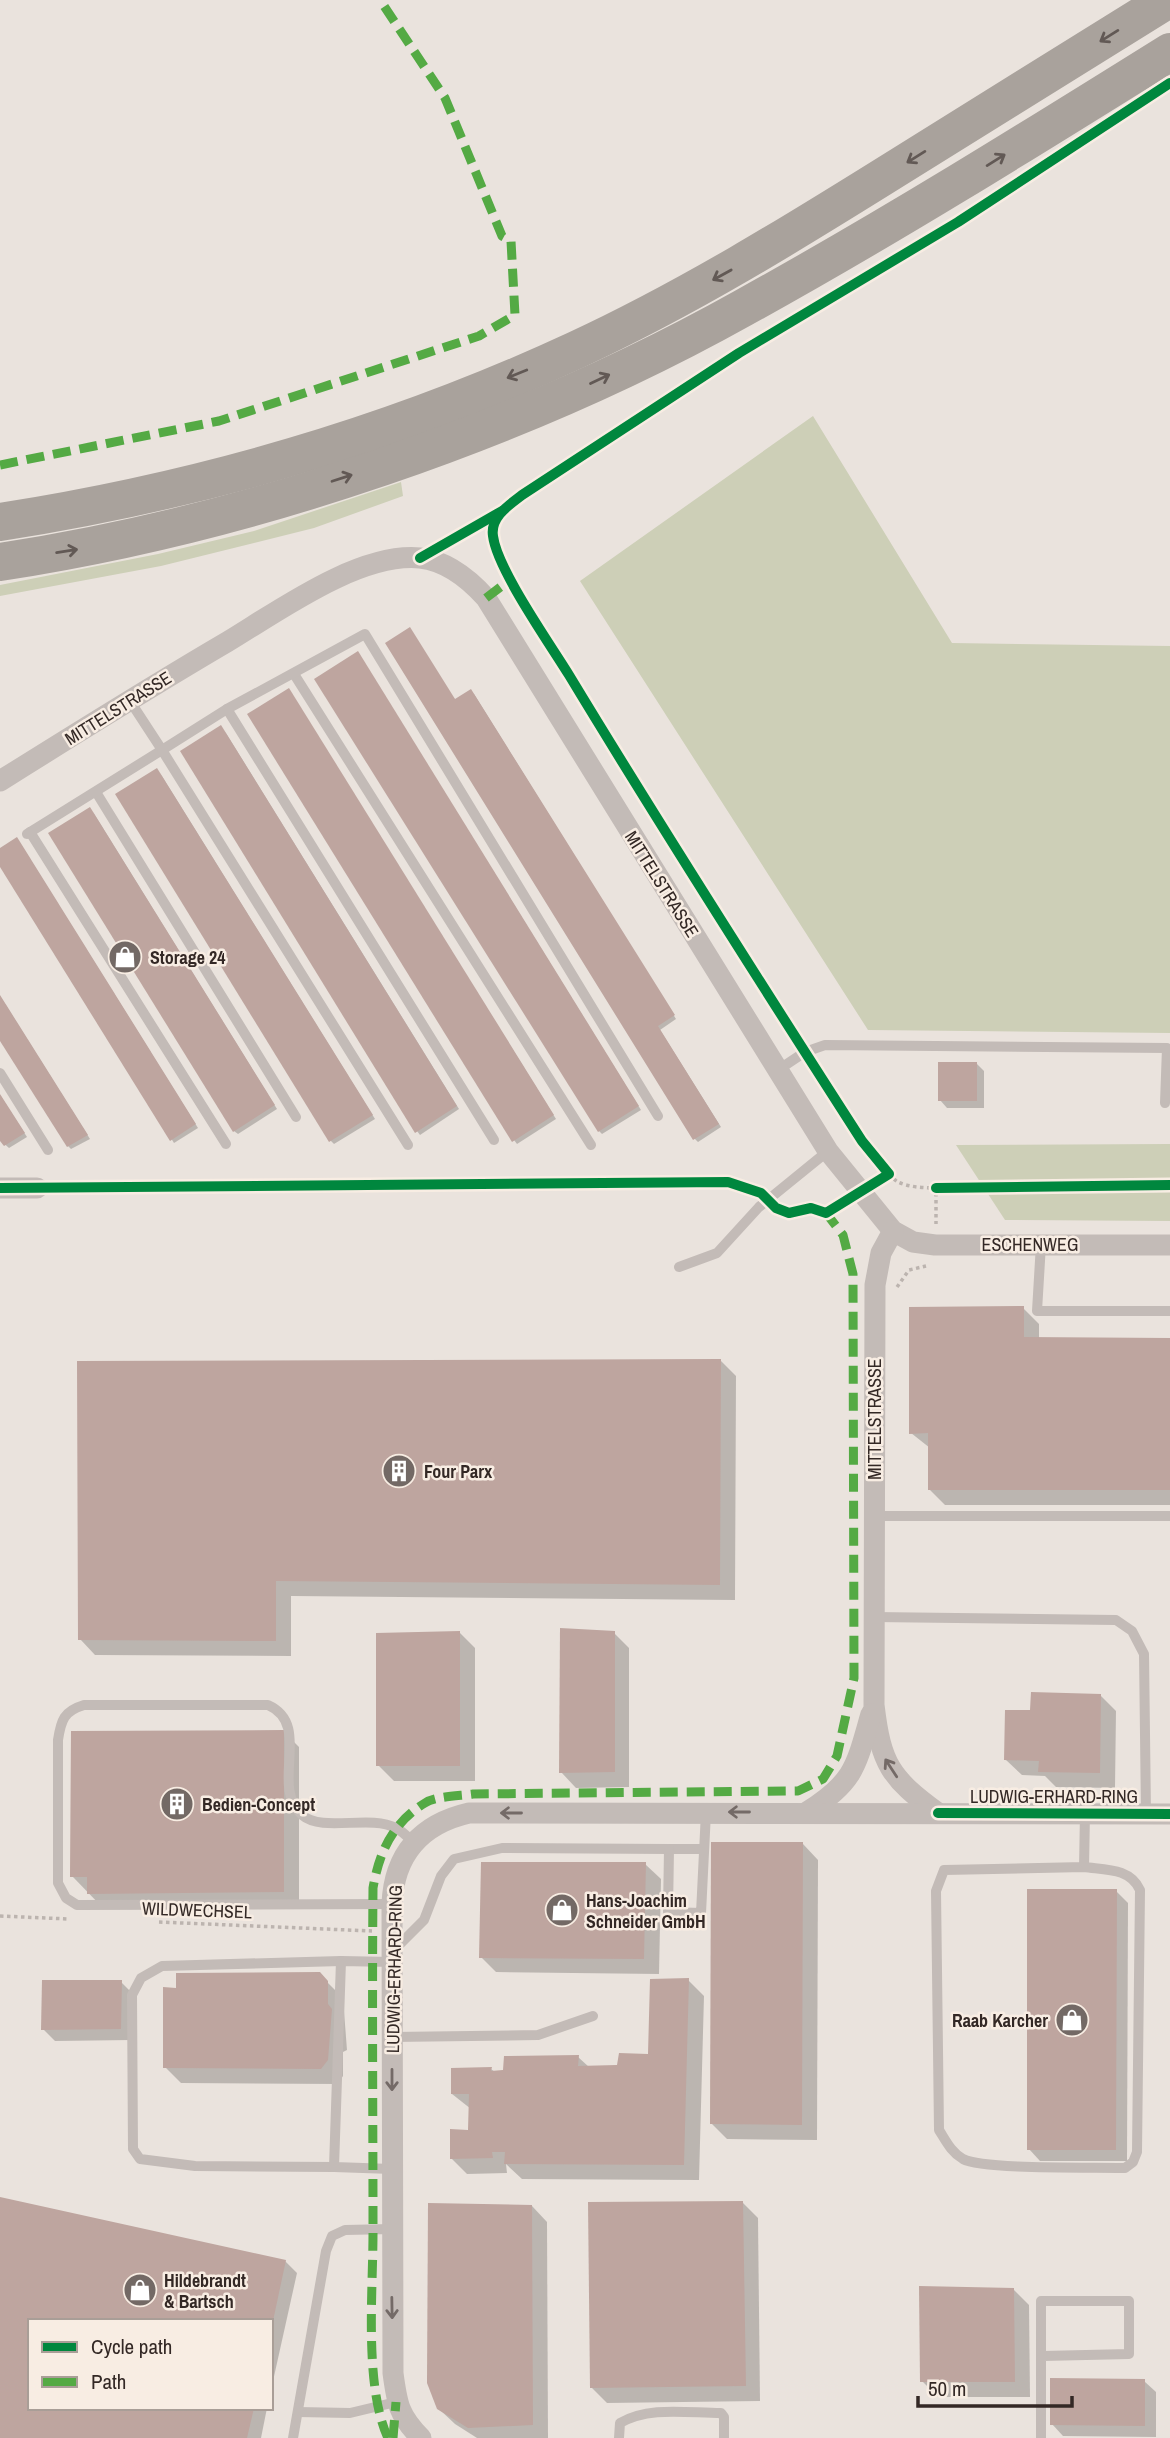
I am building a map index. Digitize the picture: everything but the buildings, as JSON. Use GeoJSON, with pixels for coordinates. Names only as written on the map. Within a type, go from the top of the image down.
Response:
{"type":"FeatureCollection","features":[{"type":"Feature","properties":{"kind":"highway"},"geometry":{"type":"LineString","coordinates":[[0,522],[145,496],[336,445],[576,350],[725,273],[1167,0]]}},
{"type":"Feature","properties":{"kind":"highway"},"geometry":{"type":"LineString","coordinates":[[0,562],[162,533],[277,499],[435,448],[597,381],[741,310],[897,221],[1170,52]]}},
{"type":"Feature","properties":{"kind":"street","name":"MITTELSTRASSE"},"geometry":{"type":"LineString","coordinates":[[0,781],[338,579],[372,565],[420,558],[446,566],[471,581],[486,598],[828,1151],[893,1231],[881,1253],[875,1285],[874,1705],[878,1744],[886,1763],[905,1788],[938,1813]]}},
{"type":"Feature","properties":{"kind":"street"},"geometry":{"type":"LineString","coordinates":[[0,1188],[37,1188]]}},
{"type":"Feature","properties":{"kind":"street","name":"ESCHENWEG"},"geometry":{"type":"LineString","coordinates":[[893,1231],[934,1255],[1041,1244],[1170,1245]]}},
{"type":"Feature","properties":{"kind":"street","name":"MITTELSTRASSE"},"geometry":{"type":"LineString","coordinates":[[807,1812],[836,1794],[856,1766],[874,1705]]}},
{"type":"Feature","properties":{"kind":"street","name":"LUDWIG-ERHARD-RING"},"geometry":{"type":"LineString","coordinates":[[396,2402],[392,2229],[392,1905],[393,1884],[403,1856],[413,1842],[446,1818],[469,1813],[1170,1814]]}},
{"type":"Feature","properties":{"kind":"street"},"geometry":{"type":"LineString","coordinates":[[396,2402],[405,2422],[421,2438]]}},
{"type":"Feature","properties":{"kind":"lane"},"geometry":{"type":"LineString","coordinates":[[226,1144],[28,833],[227,709],[365,634],[658,1116]]}},
{"type":"Feature","properties":{"kind":"lane"},"geometry":{"type":"LineString","coordinates":[[294,674],[591,1144]]}},
{"type":"Feature","properties":{"kind":"lane"},"geometry":{"type":"LineString","coordinates":[[130,701],[408,1145]]}},
{"type":"Feature","properties":{"kind":"lane"},"geometry":{"type":"LineString","coordinates":[[227,709],[494,1140]]}},
{"type":"Feature","properties":{"kind":"lane"},"geometry":{"type":"LineString","coordinates":[[96,792],[296,1117]]}},
{"type":"Feature","properties":{"kind":"lane"},"geometry":{"type":"LineString","coordinates":[[778,1070],[805,1052],[825,1045],[1167,1048],[1165,1103]]}},
{"type":"Feature","properties":{"kind":"lane"},"geometry":{"type":"LineString","coordinates":[[0,1073],[48,1150]]}},
{"type":"Feature","properties":{"kind":"lane"},"geometry":{"type":"LineString","coordinates":[[679,1266],[718,1253],[759,1207],[828,1151]]}},
{"type":"Feature","properties":{"kind":"lane"},"geometry":{"type":"LineString","coordinates":[[1041,1244],[1037,1311],[1170,1311]]}},
{"type":"Feature","properties":{"kind":"lane"},"geometry":{"type":"LineString","coordinates":[[875,1516],[1170,1516]]}},
{"type":"Feature","properties":{"kind":"lane"},"geometry":{"type":"LineString","coordinates":[[874,1617],[1116,1620],[1126,1625],[1144,1654],[1146,1814]]}},
{"type":"Feature","properties":{"kind":"lane"},"geometry":{"type":"LineString","coordinates":[[392,1905],[77,1905],[66,1898],[58,1883],[58,1740],[61,1720],[70,1709],[84,1705],[268,1705],[281,1710],[289,1725],[291,1796],[300,1813],[312,1822],[375,1822],[397,1828],[413,1842]]}},
{"type":"Feature","properties":{"kind":"lane"},"geometry":{"type":"LineString","coordinates":[[669,1849],[668,1912],[701,1913],[706,1812]]}},
{"type":"Feature","properties":{"kind":"lane"},"geometry":{"type":"LineString","coordinates":[[1084,1867],[1085,1813]]}},
{"type":"Feature","properties":{"kind":"lane"},"geometry":{"type":"LineString","coordinates":[[392,2169],[195,2166],[140,2159],[133,2149],[132,1995],[141,1978],[162,1966],[341,1961],[393,1948],[424,1920],[441,1876],[454,1859],[502,1848],[705,1849]]}},
{"type":"Feature","properties":{"kind":"lane"},"geometry":{"type":"LineString","coordinates":[[1084,1867],[1124,1873],[1135,1879],[1140,1890],[1137,2152],[1133,2162],[1125,2168],[994,2165],[965,2160],[951,2150],[939,2130],[936,1891],[939,1877],[944,1870],[1084,1867]]}},
{"type":"Feature","properties":{"kind":"lane"},"geometry":{"type":"LineString","coordinates":[[334,2167],[341,1961]]}},
{"type":"Feature","properties":{"kind":"lane"},"geometry":{"type":"LineString","coordinates":[[392,2037],[538,2035],[593,2016]]}},
{"type":"Feature","properties":{"kind":"lane"},"geometry":{"type":"LineString","coordinates":[[293,2438],[326,2251],[332,2236],[345,2230],[392,2229]]}},
{"type":"Feature","properties":{"kind":"lane"},"geometry":{"type":"LineString","coordinates":[[1041,2438],[1041,2301],[1129,2301],[1129,2354],[1043,2356]]}},
{"type":"Feature","properties":{"kind":"lane"},"geometry":{"type":"LineString","coordinates":[[298,2412],[351,2413],[396,2402]]}},
{"type":"Feature","properties":{"kind":"lane"},"geometry":{"type":"LineString","coordinates":[[620,2438],[620,2423],[632,2416],[650,2412],[721,2413],[724,2417],[724,2438]]}},
{"type":"Feature","properties":{"kind":"path"},"geometry":{"type":"LineString","coordinates":[[511,579],[862,1141],[897,1181],[922,1188],[948,1187]]}},
{"type":"Feature","properties":{"kind":"path"},"geometry":{"type":"LineString","coordinates":[[896,1288],[909,1270],[934,1255],[936,1188]]}},
{"type":"Feature","properties":{"kind":"path"},"geometry":{"type":"LineString","coordinates":[[0,1916],[69,1919]]}},
{"type":"Feature","properties":{"kind":"green space"},"geometry":{"type":"Polygon","coordinates":[[[813,416],[952,643],[1170,646],[1170,1033],[868,1030],[580,581],[813,416]]]}},
{"type":"Feature","properties":{"kind":"green space"},"geometry":{"type":"Polygon","coordinates":[[[401,482],[403,496],[314,528],[161,566],[0,596],[0,585],[158,554],[254,531],[401,482]]]}},
{"type":"Feature","properties":{"kind":"green space"},"geometry":{"type":"Polygon","coordinates":[[[1170,1144],[1170,1221],[1005,1220],[956,1145],[1170,1144]]]}},
{"type":"Feature","properties":{"kind":"marked path"},"geometry":{"type":"LineString","coordinates":[[0,465],[219,421],[479,336],[515,315],[511,241],[502,236],[445,98],[380,0]]}},
{"type":"Feature","properties":{"kind":"marked path"},"geometry":{"type":"LineString","coordinates":[[486,598],[511,579],[509,575]]}},
{"type":"Feature","properties":{"kind":"marked path"},"geometry":{"type":"LineString","coordinates":[[388,2438],[380,2417],[372,2338],[373,1888],[383,1851],[404,1820],[425,1803],[441,1798],[473,1794],[798,1791],[823,1779],[837,1756],[854,1678],[853,1274],[843,1235],[826,1213],[829,1210]]}},
{"type":"Feature","properties":{"kind":"marked path"},"geometry":{"type":"LineString","coordinates":[[393,2438],[396,2402]]}},
{"type":"Feature","properties":{"kind":"cycle path"},"geometry":{"type":"LineString","coordinates":[[0,1188],[728,1182],[761,1193],[776,1208],[789,1213],[811,1208],[826,1213],[889,1174],[862,1141],[525,606],[497,550],[493,536],[494,523],[497,517],[522,495],[739,353],[958,222],[1170,83]]}},
{"type":"Feature","properties":{"kind":"cycle path"},"geometry":{"type":"LineString","coordinates":[[420,558],[502,511]]}},
{"type":"Feature","properties":{"kind":"cycle path"},"geometry":{"type":"LineString","coordinates":[[936,1188],[1170,1185]]}},
{"type":"Feature","properties":{"kind":"cycle path"},"geometry":{"type":"LineString","coordinates":[[938,1813],[1170,1814]]}},
{"type":"Feature","properties":{"kind":"place","name":"Storage 24"},"geometry":{"type":"Point","coordinates":[125,957]}},
{"type":"Feature","properties":{"kind":"place","name":"Four Parx"},"geometry":{"type":"Point","coordinates":[399,1471]}},
{"type":"Feature","properties":{"kind":"place","name":"Bedien-Concept"},"geometry":{"type":"Point","coordinates":[177,1804]}},
{"type":"Feature","properties":{"kind":"place","name":"Hans-Joachim Schneider GmbH"},"geometry":{"type":"Point","coordinates":[562,1910]}},
{"type":"Feature","properties":{"kind":"place","name":"Raab Karcher"},"geometry":{"type":"Point","coordinates":[1072,2020]}},
{"type":"Feature","properties":{"kind":"place","name":"Hildebrandt & Bartsch"},"geometry":{"type":"Point","coordinates":[140,2290]}}]}
